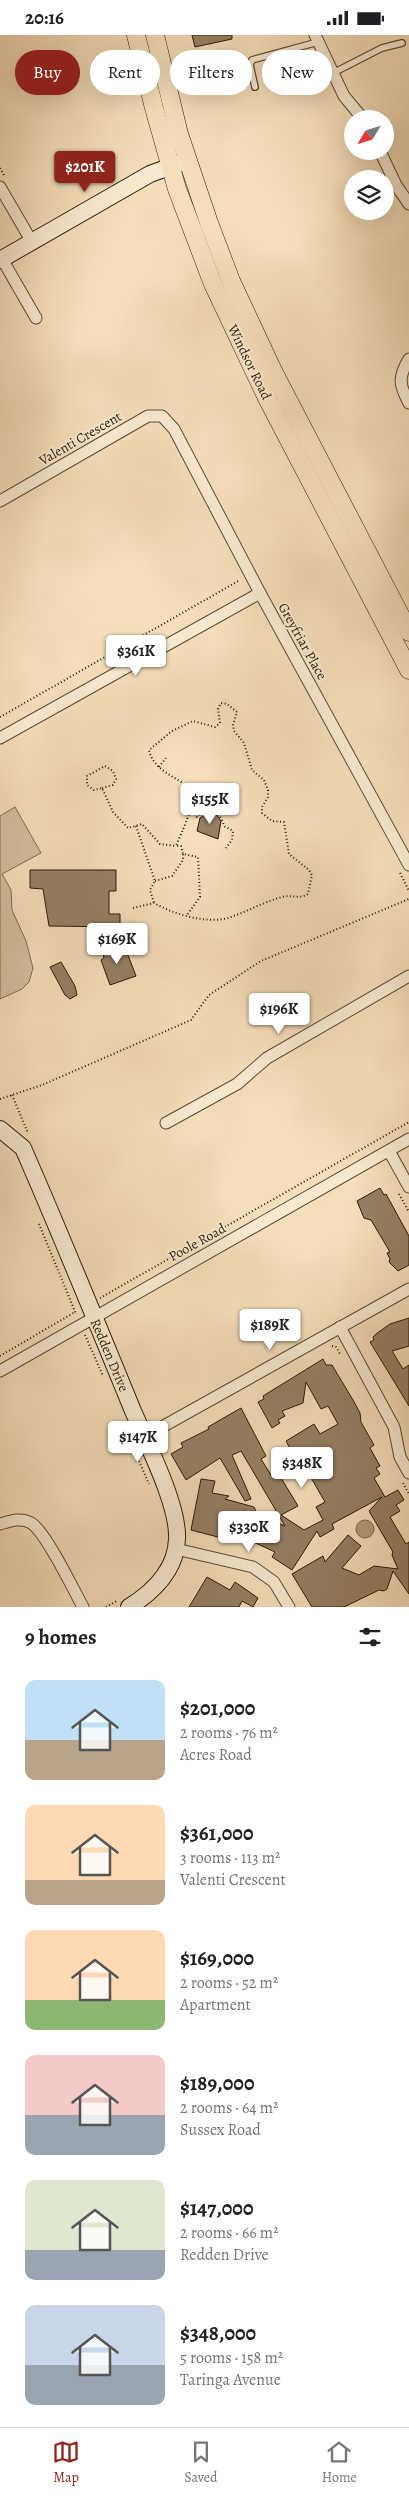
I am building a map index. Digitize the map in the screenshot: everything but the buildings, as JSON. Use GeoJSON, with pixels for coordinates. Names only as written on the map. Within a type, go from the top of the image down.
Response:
{"type":"FeatureCollection","features":[{"type":"Feature","properties":{"kind":"main road","name":"Windsor Road"},"geometry":{"type":"LineString","coordinates":[[136,35],[170,166],[197,244],[238,340],[409,670]]}},
{"type":"Feature","properties":{"kind":"main road","name":"Windsor Road"},"geometry":{"type":"LineString","coordinates":[[155,35],[188,160],[214,237],[257,338],[409,632]]}},
{"type":"Feature","properties":{"kind":"street"},"geometry":{"type":"LineString","coordinates":[[316,39],[344,96],[356,110]]}},
{"type":"Feature","properties":{"kind":"street"},"geometry":{"type":"LineString","coordinates":[[36,318],[1,259],[150,174],[188,160]]}},
{"type":"Feature","properties":{"kind":"street"},"geometry":{"type":"LineString","coordinates":[[384,160],[396,185],[409,204]]}},
{"type":"Feature","properties":{"kind":"street"},"geometry":{"type":"LineString","coordinates":[[0,187],[32,242]]}},
{"type":"Feature","properties":{"kind":"street"},"geometry":{"type":"LineString","coordinates":[[409,359],[400,377],[402,389],[409,403]]}},
{"type":"Feature","properties":{"kind":"street","name":"Valenti Crescent"},"geometry":{"type":"LineString","coordinates":[[0,501],[148,416],[162,416],[174,429]]}},
{"type":"Feature","properties":{"kind":"street","name":"Greyfriar Place"},"geometry":{"type":"LineString","coordinates":[[174,429],[260,593],[409,865]]}},
{"type":"Feature","properties":{"kind":"street"},"geometry":{"type":"LineString","coordinates":[[0,738],[260,593]]}},
{"type":"Feature","properties":{"kind":"street"},"geometry":{"type":"LineString","coordinates":[[166,1123],[237,1084],[267,1057],[409,976]]}},
{"type":"Feature","properties":{"kind":"street","name":"Redden Drive"},"geometry":{"type":"LineString","coordinates":[[0,1129],[23,1148],[85,1315],[138,1441],[174,1517],[177,1539],[176,1549],[164,1579],[148,1595],[124,1603]]}},
{"type":"Feature","properties":{"kind":"street","name":"Poole Road"},"geometry":{"type":"LineString","coordinates":[[0,1371],[85,1315],[409,1139]]}},
{"type":"Feature","properties":{"kind":"street"},"geometry":{"type":"LineString","coordinates":[[389,1151],[409,1187]]}},
{"type":"Feature","properties":{"kind":"street"},"geometry":{"type":"LineString","coordinates":[[138,1441],[409,1289]]}},
{"type":"Feature","properties":{"kind":"street"},"geometry":{"type":"LineString","coordinates":[[340,1327],[394,1427],[405,1476]]}},
{"type":"Feature","properties":{"kind":"street"},"geometry":{"type":"LineString","coordinates":[[0,1524],[18,1519],[31,1523],[44,1538],[83,1607]]}},
{"type":"Feature","properties":{"kind":"street"},"geometry":{"type":"LineString","coordinates":[[176,1549],[253,1567],[274,1582],[289,1607]]}},
{"type":"Feature","properties":{"kind":"lane"},"geometry":{"type":"LineString","coordinates":[[255,87],[250,65],[252,60],[316,39]]}},
{"type":"Feature","properties":{"kind":"lane"},"geometry":{"type":"LineString","coordinates":[[333,73],[382,48],[402,43]]}},
{"type":"Feature","properties":{"kind":"path"},"geometry":{"type":"LineString","coordinates":[[0,717],[246,576]]}},
{"type":"Feature","properties":{"kind":"path"},"geometry":{"type":"LineString","coordinates":[[132,908],[154,903],[168,911],[221,919],[282,897],[302,898],[308,894],[312,875],[309,870],[289,854],[284,822],[272,821],[262,813],[262,807],[268,797],[268,790],[264,780],[252,770],[244,743],[234,731],[233,725],[237,712],[227,703],[221,703],[218,715],[220,723],[215,727],[193,721],[172,731],[149,750],[150,759],[165,774],[188,788],[192,793],[190,808],[176,846]]}},
{"type":"Feature","properties":{"kind":"path"},"geometry":{"type":"LineString","coordinates":[[159,767],[166,758]]}},
{"type":"Feature","properties":{"kind":"path"},"geometry":{"type":"LineString","coordinates":[[105,766],[113,771],[116,779],[113,785],[102,788],[94,790],[87,785],[87,776],[105,766]]}},
{"type":"Feature","properties":{"kind":"path"},"geometry":{"type":"LineString","coordinates":[[102,788],[114,812],[128,828],[142,824],[160,844],[181,846],[183,860],[172,876],[155,881],[150,890],[154,903]]}},
{"type":"Feature","properties":{"kind":"path"},"geometry":{"type":"LineString","coordinates":[[190,808],[197,817],[208,810],[220,815],[224,826],[233,831],[232,839],[226,849]]}},
{"type":"Feature","properties":{"kind":"path"},"geometry":{"type":"LineString","coordinates":[[136,826],[155,881]]}},
{"type":"Feature","properties":{"kind":"path"},"geometry":{"type":"LineString","coordinates":[[183,855],[198,857],[200,897],[187,915]]}},
{"type":"Feature","properties":{"kind":"path"},"geometry":{"type":"LineString","coordinates":[[0,1099],[42,1085],[191,1020],[209,995],[261,961],[409,899]]}},
{"type":"Feature","properties":{"kind":"path"},"geometry":{"type":"LineString","coordinates":[[12,1095],[31,1139]]}},
{"type":"Feature","properties":{"kind":"path"},"geometry":{"type":"LineString","coordinates":[[0,1356],[85,1315],[409,1123]]}},
{"type":"Feature","properties":{"kind":"path"},"geometry":{"type":"LineString","coordinates":[[38,1220],[85,1315],[105,1381]]}},
{"type":"Feature","properties":{"kind":"path"},"geometry":{"type":"LineString","coordinates":[[332,1346],[336,1347],[341,1355]]}},
{"type":"Feature","properties":{"kind":"path"},"geometry":{"type":"LineString","coordinates":[[138,1441],[151,1491]]}},
{"type":"Feature","properties":{"kind":"path"},"geometry":{"type":"LineString","coordinates":[[405,1476],[409,1495]]}},
{"type":"Feature","properties":{"kind":"path"},"geometry":{"type":"LineString","coordinates":[[106,1607],[124,1603]]}},
{"type":"Feature","properties":{"kind":"shaded area"},"geometry":{"type":"Polygon","coordinates":[[[15,807],[41,853],[2,874],[11,890],[12,910],[26,941],[33,968],[29,982],[22,989],[0,999],[0,816],[15,807]]]}},
{"type":"Feature","properties":{"kind":"shaded area"},"geometry":{"type":"Polygon","coordinates":[[[365,1520],[371,1523],[374,1529],[371,1535],[365,1538],[359,1535],[356,1529],[359,1523],[365,1520]]]}}]}
